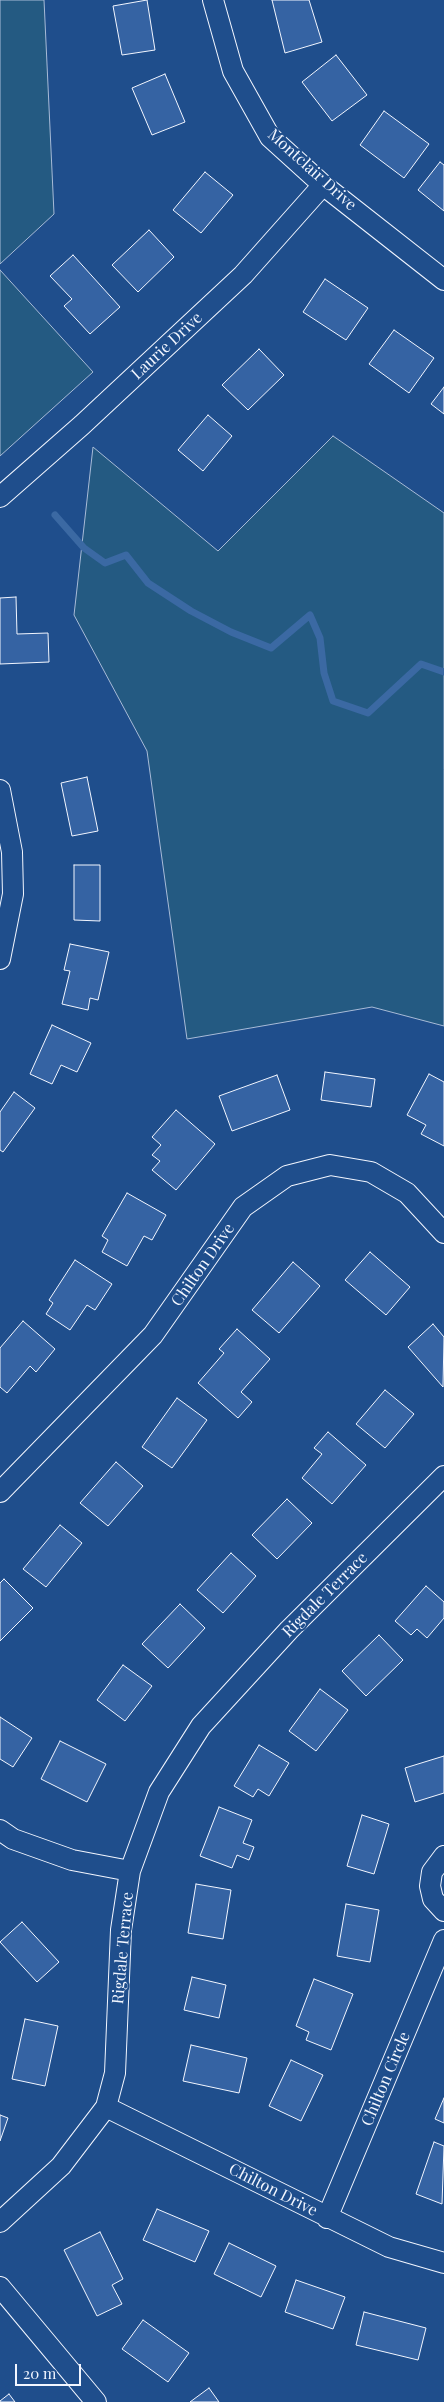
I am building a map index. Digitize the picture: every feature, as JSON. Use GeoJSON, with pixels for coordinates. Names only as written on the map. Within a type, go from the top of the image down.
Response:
{"type":"FeatureCollection","features":[{"type":"Feature","properties":{"kind":"street","name":"Montclair Drive"},"geometry":{"type":"LineString","coordinates":[[213,0],[233,71],[254,112],[270,137],[323,185],[444,280]]}},
{"type":"Feature","properties":{"kind":"street","name":"Laurie Drive"},"geometry":{"type":"LineString","coordinates":[[0,497],[82,426],[243,275],[323,185]]}},
{"type":"Feature","properties":{"kind":"street"},"geometry":{"type":"LineString","coordinates":[[0,790],[12,852],[13,894],[0,959]]}},
{"type":"Feature","properties":{"kind":"street","name":"Chilton Drive"},"geometry":{"type":"LineString","coordinates":[[0,1492],[153,1335],[243,1208],[287,1176],[330,1165],[371,1172],[408,1193],[444,1233]]}},
{"type":"Feature","properties":{"kind":"street","name":"Rigdale Terrace"},"geometry":{"type":"LineString","coordinates":[[0,2222],[62,2166],[106,2107],[115,2073],[121,1930],[130,1871],[159,1792],[201,1726],[289,1630],[444,1476]]}},
{"type":"Feature","properties":{"kind":"street"},"geometry":{"type":"LineString","coordinates":[[0,1830],[13,1839],[72,1860],[130,1871]]}},
{"type":"Feature","properties":{"kind":"street"},"geometry":{"type":"LineString","coordinates":[[444,1856],[432,1872],[430,1886],[433,1899],[444,1911]]}},
{"type":"Feature","properties":{"kind":"street","name":"Chilton Circle"},"geometry":{"type":"LineString","coordinates":[[327,2218],[444,1940]]}},
{"type":"Feature","properties":{"kind":"street","name":"Chilton Drive"},"geometry":{"type":"LineString","coordinates":[[106,2107],[327,2218],[389,2246],[444,2263]]}},
{"type":"Feature","properties":{"kind":"street"},"geometry":{"type":"LineString","coordinates":[[0,2287],[96,2402]]}},
{"type":"Feature","properties":{"kind":"shaded area"},"geometry":{"type":"Polygon","coordinates":[[[0,0],[44,0],[54,214],[0,264],[0,0]]]}},
{"type":"Feature","properties":{"kind":"shaded area"},"geometry":{"type":"Polygon","coordinates":[[[0,270],[93,372],[0,456],[0,270]]]}},
{"type":"Feature","properties":{"kind":"shaded area"},"geometry":{"type":"Polygon","coordinates":[[[333,436],[444,513],[444,1026],[372,1007],[187,1039],[147,751],[74,615],[93,447],[218,551],[333,436]]]}},
{"type":"Feature","properties":{"kind":"building"},"geometry":{"type":"Polygon","coordinates":[[[147,0],[155,50],[122,55],[113,6],[147,0]]]}},
{"type":"Feature","properties":{"kind":"building"},"geometry":{"type":"Polygon","coordinates":[[[272,0],[309,0],[322,42],[285,53],[272,0]]]}},
{"type":"Feature","properties":{"kind":"building"},"geometry":{"type":"Polygon","coordinates":[[[336,55],[367,95],[332,121],[302,82],[336,55]]]}},
{"type":"Feature","properties":{"kind":"building"},"geometry":{"type":"Polygon","coordinates":[[[165,74],[185,122],[152,135],[132,88],[165,74]]]}},
{"type":"Feature","properties":{"kind":"building"},"geometry":{"type":"Polygon","coordinates":[[[384,111],[429,144],[404,178],[360,145],[384,111]]]}},
{"type":"Feature","properties":{"kind":"building"},"geometry":{"type":"Polygon","coordinates":[[[440,162],[444,165],[444,211],[418,190],[440,162]]]}},
{"type":"Feature","properties":{"kind":"building"},"geometry":{"type":"Polygon","coordinates":[[[205,172],[233,195],[201,233],[173,210],[205,172]]]}},
{"type":"Feature","properties":{"kind":"building"},"geometry":{"type":"Polygon","coordinates":[[[149,230],[174,257],[138,292],[112,265],[149,230]]]}},
{"type":"Feature","properties":{"kind":"building"},"geometry":{"type":"Polygon","coordinates":[[[73,255],[120,307],[90,334],[64,306],[72,299],[50,276],[73,255]]]}},
{"type":"Feature","properties":{"kind":"building"},"geometry":{"type":"Polygon","coordinates":[[[325,279],[368,308],[346,340],[303,312],[325,279]]]}},
{"type":"Feature","properties":{"kind":"building"},"geometry":{"type":"Polygon","coordinates":[[[394,330],[434,358],[409,393],[369,364],[394,330]]]}},
{"type":"Feature","properties":{"kind":"building"},"geometry":{"type":"Polygon","coordinates":[[[259,349],[284,375],[248,410],[222,385],[259,349]]]}},
{"type":"Feature","properties":{"kind":"building"},"geometry":{"type":"Polygon","coordinates":[[[444,387],[444,414],[431,404],[444,387]]]}},
{"type":"Feature","properties":{"kind":"building"},"geometry":{"type":"Polygon","coordinates":[[[208,415],[232,436],[203,471],[178,450],[208,415]]]}},
{"type":"Feature","properties":{"kind":"building"},"geometry":{"type":"Polygon","coordinates":[[[16,597],[17,634],[48,633],[49,662],[0,664],[0,598],[16,597]]]}},
{"type":"Feature","properties":{"kind":"building"},"geometry":{"type":"Polygon","coordinates":[[[87,777],[98,831],[72,836],[61,783],[87,777]]]}},
{"type":"Feature","properties":{"kind":"building"},"geometry":{"type":"Polygon","coordinates":[[[74,865],[100,865],[100,921],[74,920],[74,865]]]}},
{"type":"Feature","properties":{"kind":"building"},"geometry":{"type":"Polygon","coordinates":[[[70,944],[109,952],[98,1000],[90,998],[88,1010],[62,1004],[70,971],[64,970],[70,944]]]}},
{"type":"Feature","properties":{"kind":"building"},"geometry":{"type":"Polygon","coordinates":[[[52,1025],[91,1043],[77,1072],[61,1065],[52,1084],[30,1074],[52,1025]]]}},
{"type":"Feature","properties":{"kind":"building"},"geometry":{"type":"Polygon","coordinates":[[[325,1072],[375,1079],[371,1107],[321,1100],[325,1072]]]}},
{"type":"Feature","properties":{"kind":"building"},"geometry":{"type":"Polygon","coordinates":[[[429,1074],[444,1082],[444,1146],[421,1134],[426,1125],[407,1115],[429,1074]]]}},
{"type":"Feature","properties":{"kind":"building"},"geometry":{"type":"Polygon","coordinates":[[[277,1075],[290,1110],[232,1131],[219,1096],[277,1075]]]}},
{"type":"Feature","properties":{"kind":"building"},"geometry":{"type":"Polygon","coordinates":[[[14,1092],[35,1108],[3,1152],[0,1150],[0,1112],[14,1092]]]}},
{"type":"Feature","properties":{"kind":"building"},"geometry":{"type":"Polygon","coordinates":[[[176,1110],[215,1144],[176,1190],[152,1170],[160,1161],[152,1155],[161,1145],[152,1137],[176,1110]]]}},
{"type":"Feature","properties":{"kind":"building"},"geometry":{"type":"Polygon","coordinates":[[[127,1193],[166,1215],[152,1240],[144,1236],[127,1266],[102,1252],[108,1240],[102,1236],[127,1193]]]}},
{"type":"Feature","properties":{"kind":"building"},"geometry":{"type":"Polygon","coordinates":[[[370,1252],[410,1287],[386,1315],[345,1280],[370,1252]]]}},
{"type":"Feature","properties":{"kind":"building"},"geometry":{"type":"Polygon","coordinates":[[[75,1260],[112,1284],[95,1310],[87,1305],[70,1330],[46,1314],[53,1303],[49,1300],[75,1260]]]}},
{"type":"Feature","properties":{"kind":"building"},"geometry":{"type":"Polygon","coordinates":[[[293,1262],[320,1286],[279,1333],[252,1310],[293,1262]]]}},
{"type":"Feature","properties":{"kind":"building"},"geometry":{"type":"Polygon","coordinates":[[[23,1321],[55,1349],[36,1372],[30,1366],[7,1393],[0,1387],[0,1348],[23,1321]]]}},
{"type":"Feature","properties":{"kind":"building"},"geometry":{"type":"Polygon","coordinates":[[[433,1324],[444,1337],[443,1387],[408,1347],[433,1324]]]}},
{"type":"Feature","properties":{"kind":"building"},"geometry":{"type":"Polygon","coordinates":[[[237,1329],[270,1359],[241,1392],[252,1402],[238,1418],[198,1383],[224,1353],[219,1349],[237,1329]]]}},
{"type":"Feature","properties":{"kind":"building"},"geometry":{"type":"Polygon","coordinates":[[[385,1390],[414,1414],[385,1448],[356,1424],[385,1390]]]}},
{"type":"Feature","properties":{"kind":"building"},"geometry":{"type":"Polygon","coordinates":[[[177,1398],[207,1420],[172,1468],[142,1447],[177,1398]]]}},
{"type":"Feature","properties":{"kind":"building"},"geometry":{"type":"Polygon","coordinates":[[[328,1432],[366,1465],[332,1504],[302,1478],[322,1454],[314,1448],[328,1432]]]}},
{"type":"Feature","properties":{"kind":"building"},"geometry":{"type":"Polygon","coordinates":[[[116,1462],[143,1486],[108,1526],[80,1503],[116,1462]]]}},
{"type":"Feature","properties":{"kind":"building"},"geometry":{"type":"Polygon","coordinates":[[[287,1499],[312,1523],[277,1559],[252,1535],[287,1499]]]}},
{"type":"Feature","properties":{"kind":"building"},"geometry":{"type":"Polygon","coordinates":[[[60,1525],[82,1543],[46,1587],[23,1569],[60,1525]]]}},
{"type":"Feature","properties":{"kind":"building"},"geometry":{"type":"Polygon","coordinates":[[[231,1553],[256,1576],[223,1613],[197,1590],[231,1553]]]}},
{"type":"Feature","properties":{"kind":"building"},"geometry":{"type":"Polygon","coordinates":[[[4,1579],[33,1608],[0,1641],[0,1583],[4,1579]]]}},
{"type":"Feature","properties":{"kind":"building"},"geometry":{"type":"Polygon","coordinates":[[[426,1586],[444,1602],[444,1618],[427,1638],[417,1629],[411,1635],[395,1621],[426,1586]]]}},
{"type":"Feature","properties":{"kind":"building"},"geometry":{"type":"Polygon","coordinates":[[[180,1604],[205,1628],[168,1668],[142,1644],[180,1604]]]}},
{"type":"Feature","properties":{"kind":"building"},"geometry":{"type":"Polygon","coordinates":[[[379,1635],[403,1660],[366,1696],[342,1671],[379,1635]]]}},
{"type":"Feature","properties":{"kind":"building"},"geometry":{"type":"Polygon","coordinates":[[[123,1665],[152,1686],[125,1721],[97,1700],[123,1665]]]}},
{"type":"Feature","properties":{"kind":"building"},"geometry":{"type":"Polygon","coordinates":[[[320,1689],[348,1710],[316,1751],[289,1731],[320,1689]]]}},
{"type":"Feature","properties":{"kind":"building"},"geometry":{"type":"Polygon","coordinates":[[[0,1717],[32,1738],[13,1767],[0,1759],[0,1717]]]}},
{"type":"Feature","properties":{"kind":"building"},"geometry":{"type":"Polygon","coordinates":[[[60,1741],[106,1764],[87,1802],[41,1779],[60,1741]]]}},
{"type":"Feature","properties":{"kind":"building"},"geometry":{"type":"Polygon","coordinates":[[[259,1745],[289,1763],[269,1796],[258,1789],[253,1797],[234,1786],[259,1745]]]}},
{"type":"Feature","properties":{"kind":"building"},"geometry":{"type":"Polygon","coordinates":[[[444,1756],[444,1793],[415,1802],[405,1768],[444,1756]]]}},
{"type":"Feature","properties":{"kind":"building"},"geometry":{"type":"Polygon","coordinates":[[[219,1807],[252,1820],[243,1843],[254,1847],[249,1860],[237,1855],[232,1868],[200,1856],[219,1807]]]}},
{"type":"Feature","properties":{"kind":"building"},"geometry":{"type":"Polygon","coordinates":[[[362,1815],[389,1824],[374,1874],[347,1866],[362,1815]]]}},
{"type":"Feature","properties":{"kind":"building"},"geometry":{"type":"Polygon","coordinates":[[[196,1884],[231,1890],[223,1939],[188,1933],[196,1884]]]}},
{"type":"Feature","properties":{"kind":"building"},"geometry":{"type":"Polygon","coordinates":[[[346,1904],[379,1910],[370,1962],[337,1956],[346,1904]]]}},
{"type":"Feature","properties":{"kind":"building"},"geometry":{"type":"Polygon","coordinates":[[[22,1922],[59,1962],[37,1982],[0,1942],[22,1922]]]}},
{"type":"Feature","properties":{"kind":"building"},"geometry":{"type":"Polygon","coordinates":[[[192,1977],[226,1985],[219,2018],[184,2010],[192,1977]]]}},
{"type":"Feature","properties":{"kind":"building"},"geometry":{"type":"Polygon","coordinates":[[[314,1979],[353,1994],[331,2050],[306,2040],[309,2032],[296,2026],[314,1979]]]}},
{"type":"Feature","properties":{"kind":"building"},"geometry":{"type":"Polygon","coordinates":[[[25,2019],[58,2026],[45,2086],[12,2079],[25,2019]]]}},
{"type":"Feature","properties":{"kind":"building"},"geometry":{"type":"Polygon","coordinates":[[[191,2045],[247,2058],[239,2093],[183,2081],[191,2045]]]}},
{"type":"Feature","properties":{"kind":"building"},"geometry":{"type":"Polygon","coordinates":[[[291,2060],[323,2075],[301,2121],[269,2106],[291,2060]]]}},
{"type":"Feature","properties":{"kind":"building"},"geometry":{"type":"Polygon","coordinates":[[[444,2098],[444,2123],[435,2119],[444,2098]]]}},
{"type":"Feature","properties":{"kind":"building"},"geometry":{"type":"Polygon","coordinates":[[[0,2115],[8,2118],[0,2141],[0,2115]]]}},
{"type":"Feature","properties":{"kind":"building"},"geometry":{"type":"Polygon","coordinates":[[[434,2142],[444,2146],[442,2204],[416,2194],[434,2142]]]}},
{"type":"Feature","properties":{"kind":"building"},"geometry":{"type":"Polygon","coordinates":[[[157,2209],[209,2231],[195,2262],[143,2240],[157,2209]]]}},
{"type":"Feature","properties":{"kind":"building"},"geometry":{"type":"Polygon","coordinates":[[[100,2232],[123,2279],[112,2285],[122,2304],[97,2316],[64,2250],[100,2232]]]}},
{"type":"Feature","properties":{"kind":"building"},"geometry":{"type":"Polygon","coordinates":[[[229,2243],[276,2266],[261,2297],[214,2274],[229,2243]]]}},
{"type":"Feature","properties":{"kind":"building"},"geometry":{"type":"Polygon","coordinates":[[[296,2280],[345,2297],[333,2329],[285,2312],[296,2280]]]}},
{"type":"Feature","properties":{"kind":"building"},"geometry":{"type":"Polygon","coordinates":[[[364,2312],[426,2328],[418,2360],[356,2345],[364,2312]]]}},
{"type":"Feature","properties":{"kind":"building"},"geometry":{"type":"Polygon","coordinates":[[[143,2320],[189,2353],[168,2382],[122,2349],[143,2320]]]}},
{"type":"Feature","properties":{"kind":"building"},"geometry":{"type":"Polygon","coordinates":[[[209,2388],[219,2402],[190,2402],[209,2388]]]}},
{"type":"Feature","properties":{"kind":"building"},"geometry":{"type":"Polygon","coordinates":[[[9,2394],[15,2402],[0,2402],[0,2401],[9,2394]]]}},
{"type":"Feature","properties":{"kind":"waterway"},"geometry":{"type":"LineString","coordinates":[[55,515],[84,548],[105,563],[126,555],[148,583],[191,611],[231,632],[271,648],[310,615],[320,638],[324,673],[333,701],[368,713],[421,664],[444,672]]}}]}
